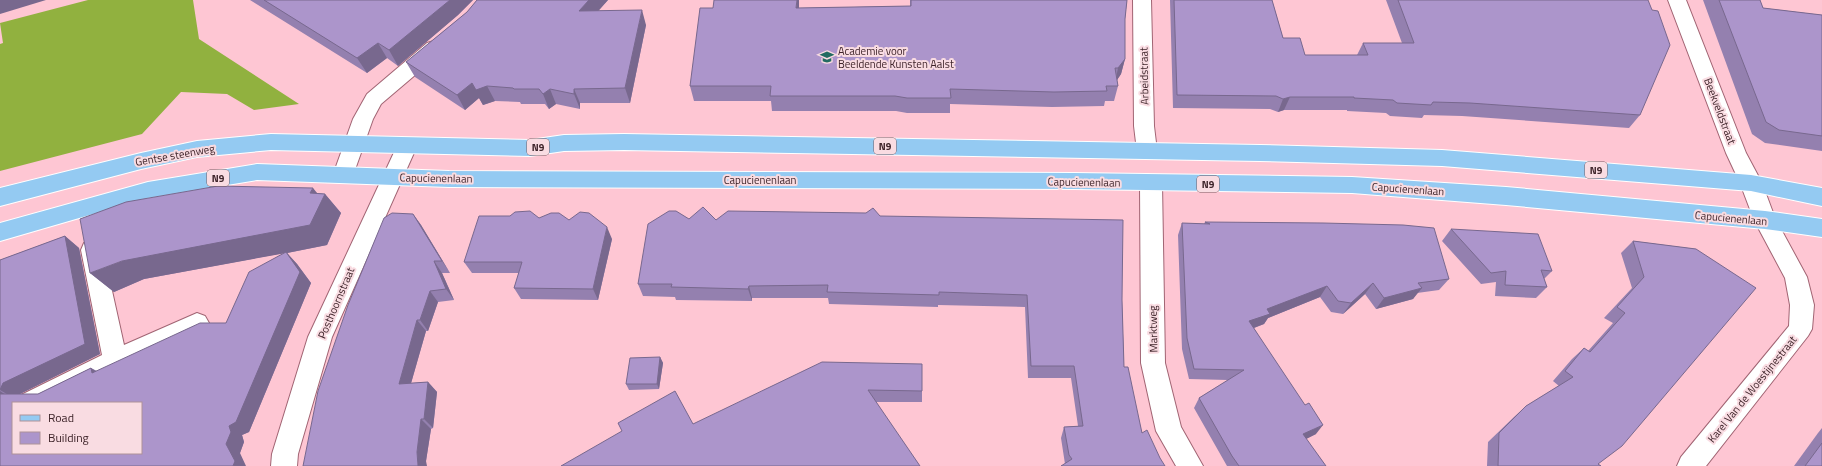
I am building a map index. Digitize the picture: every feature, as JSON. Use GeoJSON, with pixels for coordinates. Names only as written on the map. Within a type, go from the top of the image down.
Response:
{"type":"FeatureCollection","features":[{"type":"Feature","properties":{"kind":"main road","name":"Gentse steenweg"},"geometry":{"type":"LineString","coordinates":[[0,198],[141,160],[197,149],[270,142],[353,144]]}},
{"type":"Feature","properties":{"kind":"main road","name":"N9"},"geometry":{"type":"LineString","coordinates":[[353,144],[530,148],[564,142],[624,142],[1147,151],[1442,158],[1751,184],[1822,197]]}},
{"type":"Feature","properties":{"kind":"main road","name":"N9"},"geometry":{"type":"LineString","coordinates":[[0,232],[148,190],[238,174],[257,172],[344,175]]}},
{"type":"Feature","properties":{"kind":"main road","name":"Capucienenlaan"},"geometry":{"type":"LineString","coordinates":[[344,175],[449,179],[1058,181],[1352,186],[1506,196],[1765,220],[1822,228]]}},
{"type":"Feature","properties":{"kind":"street","name":"Arbeidstraat"},"geometry":{"type":"LineString","coordinates":[[1142,0],[1144,126],[1147,151]]}},
{"type":"Feature","properties":{"kind":"street","name":"Beekveldstraat"},"geometry":{"type":"LineString","coordinates":[[1677,0],[1736,154],[1751,184],[1765,220]]}},
{"type":"Feature","properties":{"kind":"street"},"geometry":{"type":"LineString","coordinates":[[344,175],[353,144],[363,120],[379,93],[449,36]]}},
{"type":"Feature","properties":{"kind":"street","name":"Posthoornstraat"},"geometry":{"type":"LineString","coordinates":[[284,466],[285,454],[320,337],[366,232],[394,177],[407,146]]}},
{"type":"Feature","properties":{"kind":"street","name":"Marktweg"},"geometry":{"type":"LineString","coordinates":[[1151,183],[1153,363],[1169,430],[1190,466]]}},
{"type":"Feature","properties":{"kind":"street"},"geometry":{"type":"LineString","coordinates":[[94,206],[90,239],[115,360]]}},
{"type":"Feature","properties":{"kind":"street","name":"Karel Van de Woestijnestraat"},"geometry":{"type":"LineString","coordinates":[[1690,466],[1800,329],[1802,305],[1796,277],[1765,220]]}},
{"type":"Feature","properties":{"kind":"street"},"geometry":{"type":"LineString","coordinates":[[32,402],[115,360],[197,323]]}},
{"type":"Feature","properties":{"kind":"green space"},"geometry":{"type":"Polygon","coordinates":[[[88,0],[193,0],[199,39],[299,104],[254,110],[227,94],[181,92],[142,134],[0,171],[0,44],[3,43],[0,23],[88,0]]]}},
{"type":"Feature","properties":{"kind":"building"},"geometry":{"type":"Polygon","coordinates":[[[264,0],[450,0],[389,50],[378,43],[357,58],[264,0]]]}},
{"type":"Feature","properties":{"kind":"building"},"geometry":{"type":"Polygon","coordinates":[[[477,0],[589,0],[579,11],[642,10],[625,88],[574,89],[574,94],[550,89],[543,94],[539,89],[514,89],[487,86],[476,90],[472,83],[457,95],[406,62],[467,12],[477,0]]]}},
{"type":"Feature","properties":{"kind":"building"},"geometry":{"type":"Polygon","coordinates":[[[714,0],[797,0],[796,8],[911,6],[911,0],[1127,0],[1125,19],[1125,59],[1118,68],[1115,68],[1118,86],[1106,86],[1107,91],[1054,92],[950,89],[951,98],[907,98],[895,96],[770,96],[771,86],[690,86],[700,8],[713,8],[714,0]]]}},
{"type":"Feature","properties":{"kind":"building"},"geometry":{"type":"Polygon","coordinates":[[[1174,0],[1272,0],[1283,38],[1300,38],[1305,55],[1368,55],[1363,43],[1414,43],[1398,0],[1648,0],[1652,10],[1658,11],[1670,45],[1640,115],[1470,103],[1433,102],[1431,105],[1397,103],[1393,100],[1354,97],[1290,97],[1283,99],[1276,96],[1177,95],[1174,0]]]}},
{"type":"Feature","properties":{"kind":"building"},"geometry":{"type":"Polygon","coordinates":[[[1719,0],[1760,0],[1763,8],[1822,15],[1822,136],[1779,130],[1766,122],[1719,0]]]}},
{"type":"Feature","properties":{"kind":"building"},"geometry":{"type":"Polygon","coordinates":[[[218,186],[313,188],[310,193],[325,194],[310,225],[122,261],[90,273],[80,219],[126,202],[218,186]]]}},
{"type":"Feature","properties":{"kind":"building"},"geometry":{"type":"Polygon","coordinates":[[[703,207],[716,220],[728,211],[866,213],[873,208],[880,216],[1123,220],[1122,300],[1124,367],[1128,367],[1142,433],[1147,430],[1165,466],[1061,466],[1072,459],[1069,455],[1064,427],[1083,426],[1074,366],[1031,366],[1027,295],[939,292],[939,295],[827,292],[828,285],[749,286],[748,289],[671,287],[672,284],[638,284],[648,224],[669,211],[676,211],[689,219],[703,207]]]}},
{"type":"Feature","properties":{"kind":"building"},"geometry":{"type":"Polygon","coordinates":[[[530,211],[539,218],[551,213],[559,213],[569,220],[580,212],[589,213],[607,227],[593,289],[514,288],[522,262],[464,262],[479,216],[510,216],[515,212],[530,211]]]}},
{"type":"Feature","properties":{"kind":"building"},"geometry":{"type":"Polygon","coordinates":[[[392,213],[413,214],[442,261],[434,261],[446,289],[430,291],[420,320],[417,320],[399,384],[428,382],[424,419],[421,419],[417,452],[418,466],[303,466],[318,391],[348,305],[384,218],[392,213]]]}},
{"type":"Feature","properties":{"kind":"building"},"geometry":{"type":"Polygon","coordinates":[[[1205,222],[1403,225],[1434,228],[1449,279],[1418,283],[1422,288],[1384,298],[1373,283],[1351,303],[1338,301],[1327,286],[1267,309],[1270,314],[1249,321],[1305,405],[1309,403],[1323,425],[1303,434],[1326,466],[1239,466],[1199,398],[1244,370],[1194,369],[1187,338],[1182,223],[1210,224],[1205,222]]]}},
{"type":"Feature","properties":{"kind":"building"},"geometry":{"type":"Polygon","coordinates":[[[1451,229],[1538,234],[1552,271],[1541,270],[1547,287],[1505,285],[1506,271],[1491,273],[1451,229]]]}},
{"type":"Feature","properties":{"kind":"building"},"geometry":{"type":"Polygon","coordinates":[[[65,236],[85,344],[3,383],[0,390],[0,260],[65,236]]]}},
{"type":"Feature","properties":{"kind":"building"},"geometry":{"type":"Polygon","coordinates":[[[1633,241],[1696,249],[1756,288],[1622,446],[1598,464],[1601,466],[1498,466],[1499,433],[1526,406],[1573,377],[1565,371],[1584,348],[1590,352],[1625,313],[1617,307],[1644,277],[1633,241]]]}},
{"type":"Feature","properties":{"kind":"building"},"geometry":{"type":"Polygon","coordinates":[[[286,252],[300,272],[236,422],[229,426],[231,432],[226,444],[235,461],[233,466],[0,466],[0,394],[38,394],[91,368],[92,373],[200,323],[226,323],[249,272],[286,252]]]}},
{"type":"Feature","properties":{"kind":"building"},"geometry":{"type":"Polygon","coordinates":[[[660,357],[657,384],[626,384],[630,358],[660,357]]]}},
{"type":"Feature","properties":{"kind":"building"},"geometry":{"type":"Polygon","coordinates":[[[822,362],[922,364],[922,391],[868,390],[920,466],[561,466],[622,431],[618,423],[675,391],[693,424],[822,362]]]}},
{"type":"Feature","properties":{"kind":"building"},"geometry":{"type":"Polygon","coordinates":[[[1822,443],[1822,466],[1805,466],[1822,443]]]}},
{"type":"Feature","properties":{"kind":"place","name":"Academie voor Beeldende Kunsten Aalst"},"geometry":{"type":"Point","coordinates":[827,57]}}]}
